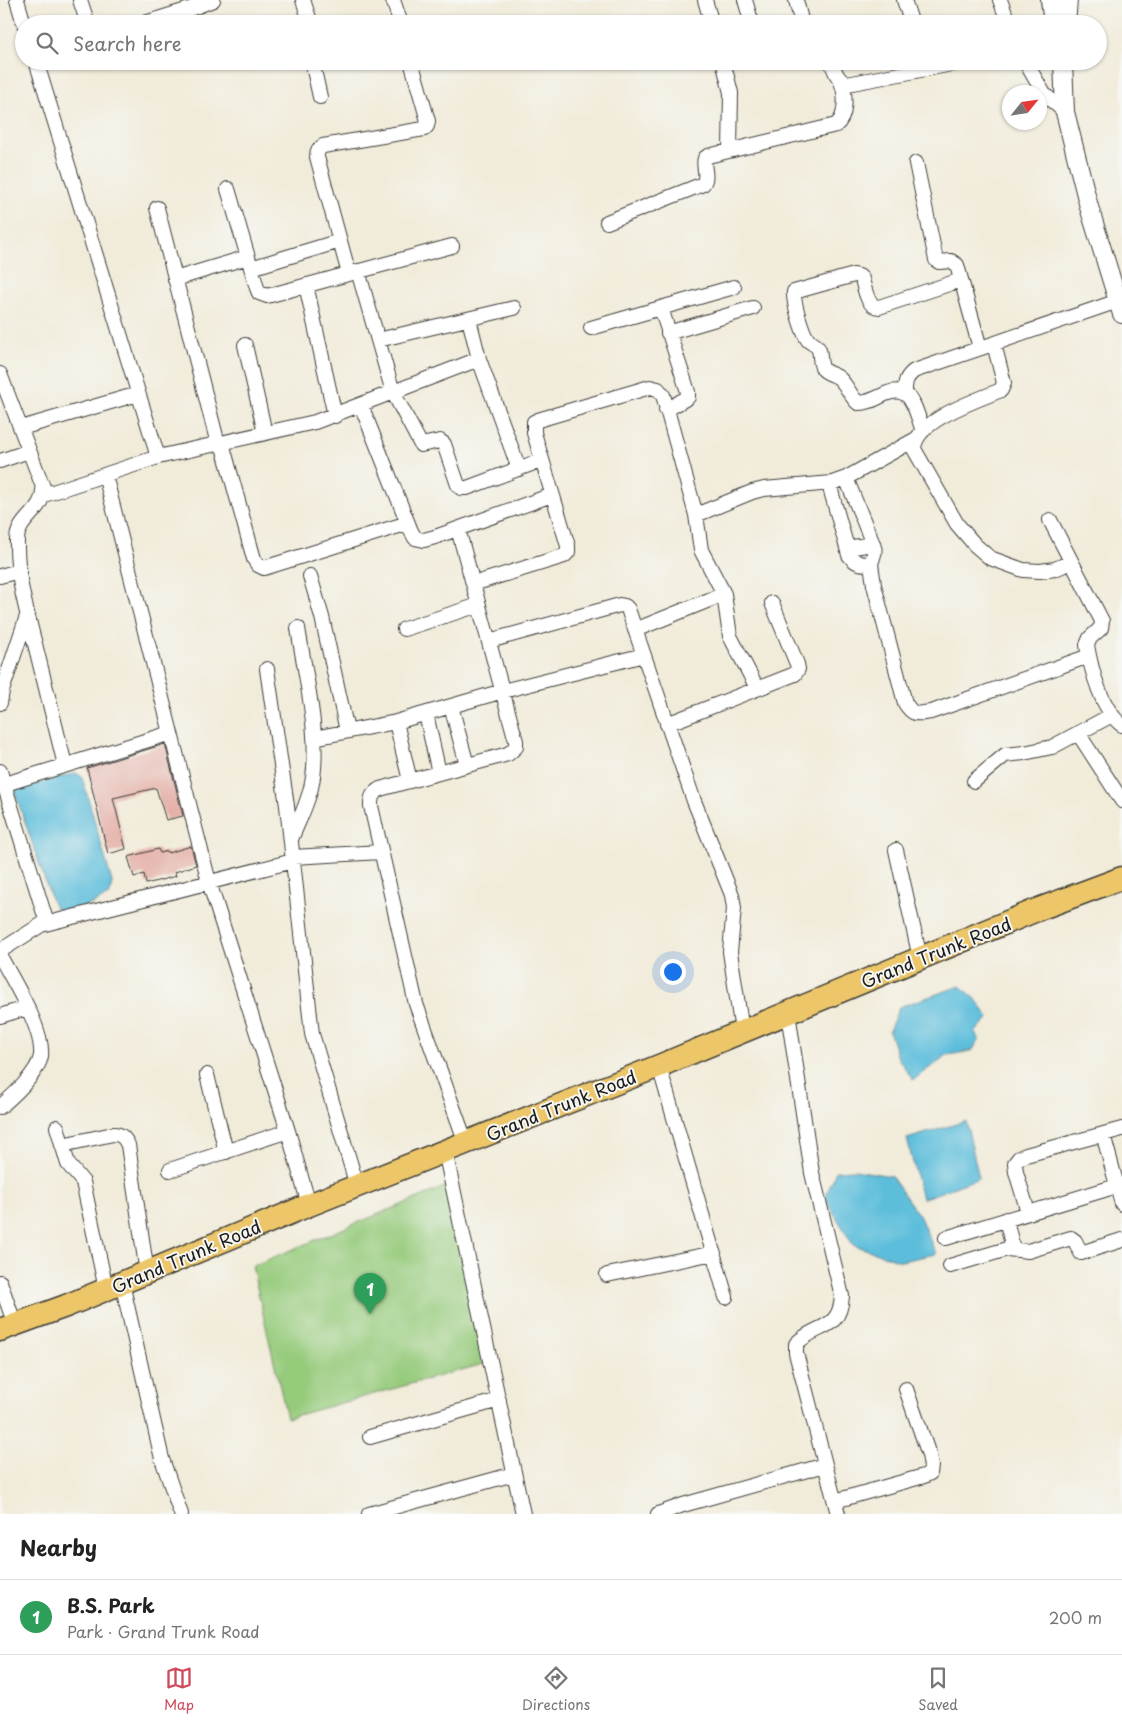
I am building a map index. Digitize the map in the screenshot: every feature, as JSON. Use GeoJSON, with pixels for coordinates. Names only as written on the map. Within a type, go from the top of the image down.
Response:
{"type":"FeatureCollection","features":[{"type":"Feature","properties":{"kind":"main road","name":"Grand Trunk Road"},"geometry":{"type":"LineString","coordinates":[[8,1327],[147,1273],[309,1205],[658,1066],[1040,909],[1122,878]]}},
{"type":"Feature","properties":{"kind":"street"},"geometry":{"type":"LineString","coordinates":[[17,0],[21,15]]}},
{"type":"Feature","properties":{"kind":"street"},"geometry":{"type":"LineString","coordinates":[[80,0],[85,15]]}},
{"type":"Feature","properties":{"kind":"street"},"geometry":{"type":"LineString","coordinates":[[164,15],[189,5],[214,0]]}},
{"type":"Feature","properties":{"kind":"street"},"geometry":{"type":"LineString","coordinates":[[302,0],[308,15]]}},
{"type":"Feature","properties":{"kind":"street"},"geometry":{"type":"LineString","coordinates":[[393,0],[398,15]]}},
{"type":"Feature","properties":{"kind":"street"},"geometry":{"type":"LineString","coordinates":[[705,0],[709,15]]}},
{"type":"Feature","properties":{"kind":"street"},"geometry":{"type":"LineString","coordinates":[[744,0],[749,15]]}},
{"type":"Feature","properties":{"kind":"street"},"geometry":{"type":"LineString","coordinates":[[796,0],[800,15]]}},
{"type":"Feature","properties":{"kind":"street"},"geometry":{"type":"LineString","coordinates":[[904,0],[909,15]]}},
{"type":"Feature","properties":{"kind":"street"},"geometry":{"type":"LineString","coordinates":[[1000,0],[1006,15]]}},
{"type":"Feature","properties":{"kind":"street"},"geometry":{"type":"LineString","coordinates":[[1050,0],[1052,15]]}},
{"type":"Feature","properties":{"kind":"street"},"geometry":{"type":"LineString","coordinates":[[1067,15],[1068,0]]}},
{"type":"Feature","properties":{"kind":"street"},"geometry":{"type":"LineString","coordinates":[[39,70],[158,457]]}},
{"type":"Feature","properties":{"kind":"street"},"geometry":{"type":"LineString","coordinates":[[314,70],[320,96]]}},
{"type":"Feature","properties":{"kind":"street"},"geometry":{"type":"LineString","coordinates":[[414,70],[428,121],[427,126],[420,130],[323,146],[317,152],[340,241],[354,272],[378,340],[393,392],[421,445],[440,441],[444,444],[458,486],[468,488],[542,460]]}},
{"type":"Feature","properties":{"kind":"street"},"geometry":{"type":"LineString","coordinates":[[725,70],[731,93],[730,150]]}},
{"type":"Feature","properties":{"kind":"street"},"geometry":{"type":"LineString","coordinates":[[607,222],[703,184],[706,181],[703,162],[705,158],[730,150],[836,125],[843,116],[844,88],[835,70]]}},
{"type":"Feature","properties":{"kind":"street"},"geometry":{"type":"LineString","coordinates":[[841,82],[847,84],[854,83],[921,70]]}},
{"type":"Feature","properties":{"kind":"street"},"geometry":{"type":"LineString","coordinates":[[1030,70],[1044,94],[1065,112]]}},
{"type":"Feature","properties":{"kind":"street"},"geometry":{"type":"LineString","coordinates":[[905,392],[905,383],[908,375],[914,371],[980,348],[1120,307],[1090,207],[1065,112],[1062,70]]}},
{"type":"Feature","properties":{"kind":"street"},"geometry":{"type":"LineString","coordinates":[[916,163],[936,260],[939,262],[954,262],[980,348]]}},
{"type":"Feature","properties":{"kind":"street"},"geometry":{"type":"LineString","coordinates":[[228,189],[257,288],[263,295],[267,296],[452,246]]}},
{"type":"Feature","properties":{"kind":"street"},"geometry":{"type":"LineString","coordinates":[[157,208],[220,444],[254,559],[258,566],[264,568],[408,523]]}},
{"type":"Feature","properties":{"kind":"street"},"geometry":{"type":"LineString","coordinates":[[175,279],[340,241]]}},
{"type":"Feature","properties":{"kind":"street"},"geometry":{"type":"LineString","coordinates":[[961,280],[879,307],[871,304],[862,279],[854,275],[794,292],[793,298],[806,336],[818,348],[822,368],[841,380],[852,398],[858,403],[866,403],[897,390],[905,392],[910,398],[920,435],[914,449],[916,454],[958,524],[975,545],[990,558],[1023,570],[1040,572],[1055,569],[1071,562]]}},
{"type":"Feature","properties":{"kind":"street"},"geometry":{"type":"LineString","coordinates":[[306,285],[335,416]]}},
{"type":"Feature","properties":{"kind":"street"},"geometry":{"type":"LineString","coordinates":[[591,328],[734,287]]}},
{"type":"Feature","properties":{"kind":"street"},"geometry":{"type":"LineString","coordinates":[[378,340],[514,308]]}},
{"type":"Feature","properties":{"kind":"street"},"geometry":{"type":"LineString","coordinates":[[661,308],[688,396],[666,410]]}},
{"type":"Feature","properties":{"kind":"street"},"geometry":{"type":"LineString","coordinates":[[668,332],[753,308]]}},
{"type":"Feature","properties":{"kind":"street"},"geometry":{"type":"LineString","coordinates":[[469,319],[479,359],[519,469]]}},
{"type":"Feature","properties":{"kind":"street"},"geometry":{"type":"LineString","coordinates":[[696,515],[764,489],[829,484],[846,478],[920,435],[938,418],[1001,390],[1004,383],[994,344]]}},
{"type":"Feature","properties":{"kind":"street"},"geometry":{"type":"LineString","coordinates":[[245,345],[265,434]]}},
{"type":"Feature","properties":{"kind":"street"},"geometry":{"type":"LineString","coordinates":[[44,495],[158,457],[265,434],[335,416],[479,359]]}},
{"type":"Feature","properties":{"kind":"street"},"geometry":{"type":"LineString","coordinates":[[0,374],[43,487],[44,495],[41,502],[21,527],[17,537],[19,571],[28,616],[65,765]]}},
{"type":"Feature","properties":{"kind":"street"},"geometry":{"type":"LineString","coordinates":[[473,584],[564,556],[568,552],[568,546],[533,427],[534,422],[650,388],[658,389],[662,396],[696,515],[703,557],[720,584],[724,594],[730,636],[757,688]]}},
{"type":"Feature","properties":{"kind":"street"},"geometry":{"type":"LineString","coordinates":[[21,428],[138,394]]}},
{"type":"Feature","properties":{"kind":"street"},"geometry":{"type":"LineString","coordinates":[[361,405],[415,538],[424,540],[552,495]]}},
{"type":"Feature","properties":{"kind":"street"},"geometry":{"type":"LineString","coordinates":[[0,461],[29,451]]}},
{"type":"Feature","properties":{"kind":"street"},"geometry":{"type":"LineString","coordinates":[[105,475],[209,882],[288,1131],[309,1205]]}},
{"type":"Feature","properties":{"kind":"street"},"geometry":{"type":"LineString","coordinates":[[846,478],[875,551],[871,564],[874,584],[905,703],[910,711],[918,714],[931,712],[1088,656]]}},
{"type":"Feature","properties":{"kind":"street"},"geometry":{"type":"LineString","coordinates":[[829,484],[850,555],[854,561],[860,564],[871,564]]}},
{"type":"Feature","properties":{"kind":"street"},"geometry":{"type":"LineString","coordinates":[[1050,520],[1102,621],[1101,628],[1090,638],[1086,645],[1088,656],[1102,695],[1112,715],[1122,725]]}},
{"type":"Feature","properties":{"kind":"street"},"geometry":{"type":"LineString","coordinates":[[458,529],[516,747],[508,754],[380,789],[374,792],[371,798],[381,852],[416,1004],[466,1143]]}},
{"type":"Feature","properties":{"kind":"street"},"geometry":{"type":"LineString","coordinates":[[847,548],[873,544]]}},
{"type":"Feature","properties":{"kind":"street"},"geometry":{"type":"LineString","coordinates":[[0,576],[19,571]]}},
{"type":"Feature","properties":{"kind":"street"},"geometry":{"type":"LineString","coordinates":[[310,576],[322,617],[347,731]]}},
{"type":"Feature","properties":{"kind":"street"},"geometry":{"type":"LineString","coordinates":[[635,630],[724,594]]}},
{"type":"Feature","properties":{"kind":"street"},"geometry":{"type":"LineString","coordinates":[[667,724],[795,674],[798,669],[797,664],[772,604]]}},
{"type":"Feature","properties":{"kind":"street"},"geometry":{"type":"LineString","coordinates":[[489,641],[620,605],[628,609],[697,808],[732,895],[734,908],[730,952],[742,1031]]}},
{"type":"Feature","properties":{"kind":"street"},"geometry":{"type":"LineString","coordinates":[[404,628],[479,606]]}},
{"type":"Feature","properties":{"kind":"street"},"geometry":{"type":"LineString","coordinates":[[0,703],[2,690],[28,616]]}},
{"type":"Feature","properties":{"kind":"street"},"geometry":{"type":"LineString","coordinates":[[291,841],[312,785],[315,761],[314,738],[298,628]]}},
{"type":"Feature","properties":{"kind":"street"},"geometry":{"type":"LineString","coordinates":[[314,738],[396,722],[644,655]]}},
{"type":"Feature","properties":{"kind":"street"},"geometry":{"type":"LineString","coordinates":[[267,669],[291,841],[312,1034],[357,1186]]}},
{"type":"Feature","properties":{"kind":"street"},"geometry":{"type":"LineString","coordinates":[[450,706],[467,765]]}},
{"type":"Feature","properties":{"kind":"street"},"geometry":{"type":"LineString","coordinates":[[426,714],[439,773]]}},
{"type":"Feature","properties":{"kind":"street"},"geometry":{"type":"LineString","coordinates":[[974,781],[1005,754],[1052,747],[1112,715]]}},
{"type":"Feature","properties":{"kind":"street"},"geometry":{"type":"LineString","coordinates":[[396,722],[410,781]]}},
{"type":"Feature","properties":{"kind":"street"},"geometry":{"type":"LineString","coordinates":[[47,923],[2,778],[65,765],[171,733]]}},
{"type":"Feature","properties":{"kind":"street"},"geometry":{"type":"LineString","coordinates":[[1078,734],[1122,801]]}},
{"type":"Feature","properties":{"kind":"street"},"geometry":{"type":"LineString","coordinates":[[896,850],[920,958]]}},
{"type":"Feature","properties":{"kind":"street"},"geometry":{"type":"LineString","coordinates":[[0,951],[27,932],[47,923],[293,859],[381,852]]}},
{"type":"Feature","properties":{"kind":"street"},"geometry":{"type":"LineString","coordinates":[[0,956],[35,1025],[40,1042],[41,1057],[28,1079],[0,1107]]}},
{"type":"Feature","properties":{"kind":"street"},"geometry":{"type":"LineString","coordinates":[[0,1016],[26,1008]]}},
{"type":"Feature","properties":{"kind":"street"},"geometry":{"type":"LineString","coordinates":[[788,1013],[812,1172],[842,1296],[841,1309],[836,1318],[802,1338],[796,1344],[796,1353],[837,1508],[930,1473],[929,1455],[906,1388]]}},
{"type":"Feature","properties":{"kind":"street"},"geometry":{"type":"LineString","coordinates":[[658,1066],[726,1297]]}},
{"type":"Feature","properties":{"kind":"street"},"geometry":{"type":"LineString","coordinates":[[207,1075],[226,1152]]}},
{"type":"Feature","properties":{"kind":"street"},"geometry":{"type":"LineString","coordinates":[[57,1127],[68,1164],[83,1182],[162,1459],[181,1514]]}},
{"type":"Feature","properties":{"kind":"street"},"geometry":{"type":"LineString","coordinates":[[1028,1212],[1016,1172],[1015,1163],[1019,1158],[1122,1129]]}},
{"type":"Feature","properties":{"kind":"street"},"geometry":{"type":"LineString","coordinates":[[170,1170],[288,1131]]}},
{"type":"Feature","properties":{"kind":"street"},"geometry":{"type":"LineString","coordinates":[[62,1145],[113,1134],[120,1134],[125,1138],[128,1145],[147,1273]]}},
{"type":"Feature","properties":{"kind":"street"},"geometry":{"type":"LineString","coordinates":[[1103,1134],[1122,1204]]}},
{"type":"Feature","properties":{"kind":"street"},"geometry":{"type":"LineString","coordinates":[[444,1151],[523,1514]]}},
{"type":"Feature","properties":{"kind":"street"},"geometry":{"type":"LineString","coordinates":[[946,1238],[1117,1186]]}},
{"type":"Feature","properties":{"kind":"street"},"geometry":{"type":"LineString","coordinates":[[1006,1220],[1013,1250]]}},
{"type":"Feature","properties":{"kind":"street"},"geometry":{"type":"LineString","coordinates":[[950,1266],[1002,1251],[1028,1251],[1071,1238],[1075,1241],[1081,1253],[1122,1240]]}},
{"type":"Feature","properties":{"kind":"street"},"geometry":{"type":"LineString","coordinates":[[607,1275],[714,1253]]}},
{"type":"Feature","properties":{"kind":"street"},"geometry":{"type":"LineString","coordinates":[[0,1282],[8,1327]]}},
{"type":"Feature","properties":{"kind":"street"},"geometry":{"type":"LineString","coordinates":[[370,1437],[499,1400]]}},
{"type":"Feature","properties":{"kind":"street"},"geometry":{"type":"LineString","coordinates":[[658,1514],[826,1465]]}},
{"type":"Feature","properties":{"kind":"street"},"geometry":{"type":"LineString","coordinates":[[369,1514],[514,1474]]}},
{"type":"Feature","properties":{"kind":"green space"},"geometry":{"type":"Polygon","coordinates":[[[447,1186],[487,1363],[287,1418],[252,1266],[447,1186]]]}},
{"type":"Feature","properties":{"kind":"water"},"geometry":{"type":"Polygon","coordinates":[[[76,773],[82,777],[112,882],[110,894],[85,907],[65,910],[57,909],[53,904],[14,790],[76,773]]]}},
{"type":"Feature","properties":{"kind":"water"},"geometry":{"type":"Polygon","coordinates":[[[960,986],[975,998],[989,1018],[975,1032],[979,1040],[972,1051],[947,1055],[913,1080],[898,1058],[889,1031],[899,1007],[960,986]]]}},
{"type":"Feature","properties":{"kind":"water"},"geometry":{"type":"Polygon","coordinates":[[[966,1121],[979,1178],[922,1199],[907,1139],[966,1121]]]}},
{"type":"Feature","properties":{"kind":"water"},"geometry":{"type":"Polygon","coordinates":[[[855,1170],[891,1176],[920,1217],[936,1254],[901,1261],[853,1245],[825,1198],[836,1171],[855,1170]]]}},
{"type":"Feature","properties":{"kind":"building"},"geometry":{"type":"Polygon","coordinates":[[[165,744],[183,816],[166,820],[156,788],[113,798],[126,849],[108,854],[87,768],[165,744]]]}},
{"type":"Feature","properties":{"kind":"building"},"geometry":{"type":"Polygon","coordinates":[[[191,846],[196,865],[175,872],[176,876],[146,884],[144,874],[134,877],[128,857],[158,849],[160,853],[167,851],[168,853],[191,846]]]}},
{"type":"Feature","properties":{"kind":"place","name":"B.S. Park"},"geometry":{"type":"Point","coordinates":[370,1314]}}]}
